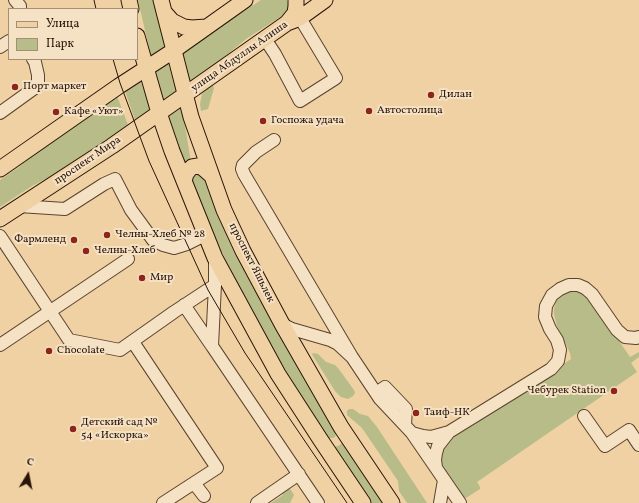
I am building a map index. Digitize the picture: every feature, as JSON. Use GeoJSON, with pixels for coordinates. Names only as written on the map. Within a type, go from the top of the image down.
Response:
{"type":"FeatureCollection","features":[{"type":"Feature","properties":{"kind":"main road"},"geometry":{"type":"LineString","coordinates":[[0,169],[245,0]]}},
{"type":"Feature","properties":{"kind":"main road"},"geometry":{"type":"LineString","coordinates":[[294,21],[296,0]]}},
{"type":"Feature","properties":{"kind":"main road","name":"улица Абдуллы Алиша"},"geometry":{"type":"LineString","coordinates":[[181,98],[264,39],[325,0]]}},
{"type":"Feature","properties":{"kind":"main road"},"geometry":{"type":"LineString","coordinates":[[162,6],[172,21],[184,27],[206,27]]}},
{"type":"Feature","properties":{"kind":"main road","name":"проспект Яшьлек"},"geometry":{"type":"LineString","coordinates":[[162,6],[168,54],[181,98],[191,117],[224,210],[243,251],[282,324],[341,427],[392,503]]}},
{"type":"Feature","properties":{"kind":"main road"},"geometry":{"type":"LineString","coordinates":[[138,40],[159,114],[215,258],[278,374],[364,503]]}},
{"type":"Feature","properties":{"kind":"main road"},"geometry":{"type":"LineString","coordinates":[[191,117],[194,101],[199,89],[205,81]]}},
{"type":"Feature","properties":{"kind":"main road","name":"проспект Мира"},"geometry":{"type":"LineString","coordinates":[[7,214],[79,168],[181,98]]}},
{"type":"Feature","properties":{"kind":"main road"},"geometry":{"type":"LineString","coordinates":[[184,181],[186,174],[192,167],[198,166],[212,175]]}},
{"type":"Feature","properties":{"kind":"main road"},"geometry":{"type":"LineString","coordinates":[[320,439],[327,442],[334,442],[339,439],[341,435],[341,427]]}},
{"type":"Feature","properties":{"kind":"street"},"geometry":{"type":"LineString","coordinates":[[264,39],[275,54],[300,101],[336,78],[294,21]]}},
{"type":"Feature","properties":{"kind":"street"},"geometry":{"type":"LineString","coordinates":[[0,113],[36,87],[38,75],[34,60]]}},
{"type":"Feature","properties":{"kind":"street"},"geometry":{"type":"LineString","coordinates":[[274,140],[256,152],[243,165],[242,169],[244,174],[352,358],[380,399],[408,429],[460,503]]}},
{"type":"Feature","properties":{"kind":"street"},"geometry":{"type":"LineString","coordinates":[[7,214],[65,209],[104,184],[115,179],[131,210],[153,240],[163,246],[174,248],[187,244],[205,235]]}},
{"type":"Feature","properties":{"kind":"street"},"geometry":{"type":"LineString","coordinates":[[0,236],[13,248],[69,340],[120,350],[215,285]]}},
{"type":"Feature","properties":{"kind":"street"},"geometry":{"type":"LineString","coordinates":[[212,346],[215,258]]}},
{"type":"Feature","properties":{"kind":"street"},"geometry":{"type":"LineString","coordinates":[[0,345],[128,259]]}},
{"type":"Feature","properties":{"kind":"street"},"geometry":{"type":"LineString","coordinates":[[408,429],[423,436],[431,437],[449,432],[551,369],[558,361],[560,350],[557,340],[545,317],[546,306],[552,295],[569,285],[578,285],[585,288],[592,294],[617,330],[625,337],[639,337]]}},
{"type":"Feature","properties":{"kind":"street"},"geometry":{"type":"LineString","coordinates":[[184,305],[318,503]]}},
{"type":"Feature","properties":{"kind":"street"},"geometry":{"type":"LineString","coordinates":[[319,337],[326,336],[329,333],[331,323]]}},
{"type":"Feature","properties":{"kind":"street"},"geometry":{"type":"LineString","coordinates":[[282,324],[292,329],[330,340],[338,344],[352,358]]}},
{"type":"Feature","properties":{"kind":"street"},"geometry":{"type":"LineString","coordinates":[[133,342],[217,468],[163,503]]}},
{"type":"Feature","properties":{"kind":"street"},"geometry":{"type":"LineString","coordinates":[[584,416],[605,446],[629,430],[639,445]]}},
{"type":"Feature","properties":{"kind":"street"},"geometry":{"type":"LineString","coordinates":[[436,467],[435,460],[438,446],[449,432]]}},
{"type":"Feature","properties":{"kind":"street"},"geometry":{"type":"LineString","coordinates":[[256,503],[299,474]]}},
{"type":"Feature","properties":{"kind":"street"},"geometry":{"type":"LineString","coordinates":[[440,503],[444,480]]}},
{"type":"Feature","properties":{"kind":"street"},"geometry":{"type":"LineString","coordinates":[[194,483],[204,496]]}},
{"type":"Feature","properties":{"kind":"green space"},"geometry":{"type":"Polygon","coordinates":[[[138,0],[153,0],[166,46],[151,56],[138,0]]]}},
{"type":"Feature","properties":{"kind":"green space"},"geometry":{"type":"Polygon","coordinates":[[[261,0],[287,0],[287,10],[285,14],[246,39],[206,72],[189,83],[181,53],[261,0]]]}},
{"type":"Feature","properties":{"kind":"green space"},"geometry":{"type":"Polygon","coordinates":[[[168,63],[177,94],[163,103],[153,72],[168,63]]]}},
{"type":"Feature","properties":{"kind":"green space"},"geometry":{"type":"Polygon","coordinates":[[[140,80],[151,109],[135,120],[125,91],[140,80]]]}},
{"type":"Feature","properties":{"kind":"green space"},"geometry":{"type":"Polygon","coordinates":[[[212,84],[214,88],[208,109],[201,111],[200,104],[202,94],[212,84]]]}},
{"type":"Feature","properties":{"kind":"green space"},"geometry":{"type":"Polygon","coordinates":[[[117,96],[128,125],[64,170],[32,186],[0,207],[0,180],[19,167],[45,144],[117,96]]]}},
{"type":"Feature","properties":{"kind":"green space"},"geometry":{"type":"Polygon","coordinates":[[[179,106],[184,120],[191,162],[184,165],[167,115],[179,106]]]}},
{"type":"Feature","properties":{"kind":"green space"},"geometry":{"type":"Polygon","coordinates":[[[200,172],[205,177],[261,300],[298,367],[337,430],[335,437],[329,438],[326,436],[285,373],[234,279],[190,179],[192,174],[200,172]]]}},
{"type":"Feature","properties":{"kind":"green space"},"geometry":{"type":"Polygon","coordinates":[[[573,290],[582,292],[591,300],[630,357],[639,352],[639,357],[631,363],[637,372],[477,482],[480,489],[466,498],[462,497],[439,462],[439,451],[446,442],[571,359],[570,353],[557,326],[554,309],[557,299],[561,295],[573,290]]]}},
{"type":"Feature","properties":{"kind":"green space"},"geometry":{"type":"Polygon","coordinates":[[[313,353],[318,354],[326,362],[335,365],[338,368],[354,390],[355,393],[353,396],[348,399],[341,397],[335,391],[313,356],[313,353]]]}},
{"type":"Feature","properties":{"kind":"green space"},"geometry":{"type":"Polygon","coordinates":[[[349,409],[353,409],[360,414],[368,416],[377,427],[427,503],[407,503],[399,491],[398,481],[362,428],[347,415],[347,411],[349,409]]]}},
{"type":"Feature","properties":{"kind":"green space"},"geometry":{"type":"Polygon","coordinates":[[[344,439],[387,503],[370,503],[332,447],[341,444],[344,439]]]}},
{"type":"Feature","properties":{"kind":"green space"},"geometry":{"type":"Polygon","coordinates":[[[287,484],[294,495],[290,503],[271,503],[283,495],[279,489],[287,484]]]}},
{"type":"Feature","properties":{"kind":"tram line"},"geometry":{"type":"LineString","coordinates":[[94,0],[96,8]]}},
{"type":"Feature","properties":{"kind":"tram line"},"geometry":{"type":"LineString","coordinates":[[113,60],[120,83],[149,161],[208,290],[245,353],[347,503]]}},
{"type":"Feature","properties":{"kind":"place","name":"Порт маркет"},"geometry":{"type":"Point","coordinates":[15,87]}},
{"type":"Feature","properties":{"kind":"place","name":"Дилан"},"geometry":{"type":"Point","coordinates":[431,95]}},
{"type":"Feature","properties":{"kind":"place","name":"Автостолица"},"geometry":{"type":"Point","coordinates":[369,111]}},
{"type":"Feature","properties":{"kind":"place","name":"Кафе «Уют»"},"geometry":{"type":"Point","coordinates":[56,112]}},
{"type":"Feature","properties":{"kind":"place","name":"Госпожа удача"},"geometry":{"type":"Point","coordinates":[263,121]}},
{"type":"Feature","properties":{"kind":"place","name":"Челны-Хлеб № 28"},"geometry":{"type":"Point","coordinates":[107,235]}},
{"type":"Feature","properties":{"kind":"place","name":"Фармленд"},"geometry":{"type":"Point","coordinates":[74,240]}},
{"type":"Feature","properties":{"kind":"place","name":"Челны-Хлеб"},"geometry":{"type":"Point","coordinates":[86,251]}},
{"type":"Feature","properties":{"kind":"place","name":"Мир"},"geometry":{"type":"Point","coordinates":[142,278]}},
{"type":"Feature","properties":{"kind":"place","name":"Chocolate"},"geometry":{"type":"Point","coordinates":[49,351]}},
{"type":"Feature","properties":{"kind":"place","name":"Чебурек Station"},"geometry":{"type":"Point","coordinates":[614,391]}},
{"type":"Feature","properties":{"kind":"place","name":"Таиф-НК"},"geometry":{"type":"Point","coordinates":[416,413]}},
{"type":"Feature","properties":{"kind":"place","name":"Детский сад № 54 «Искорка»"},"geometry":{"type":"Point","coordinates":[73,429]}}]}
